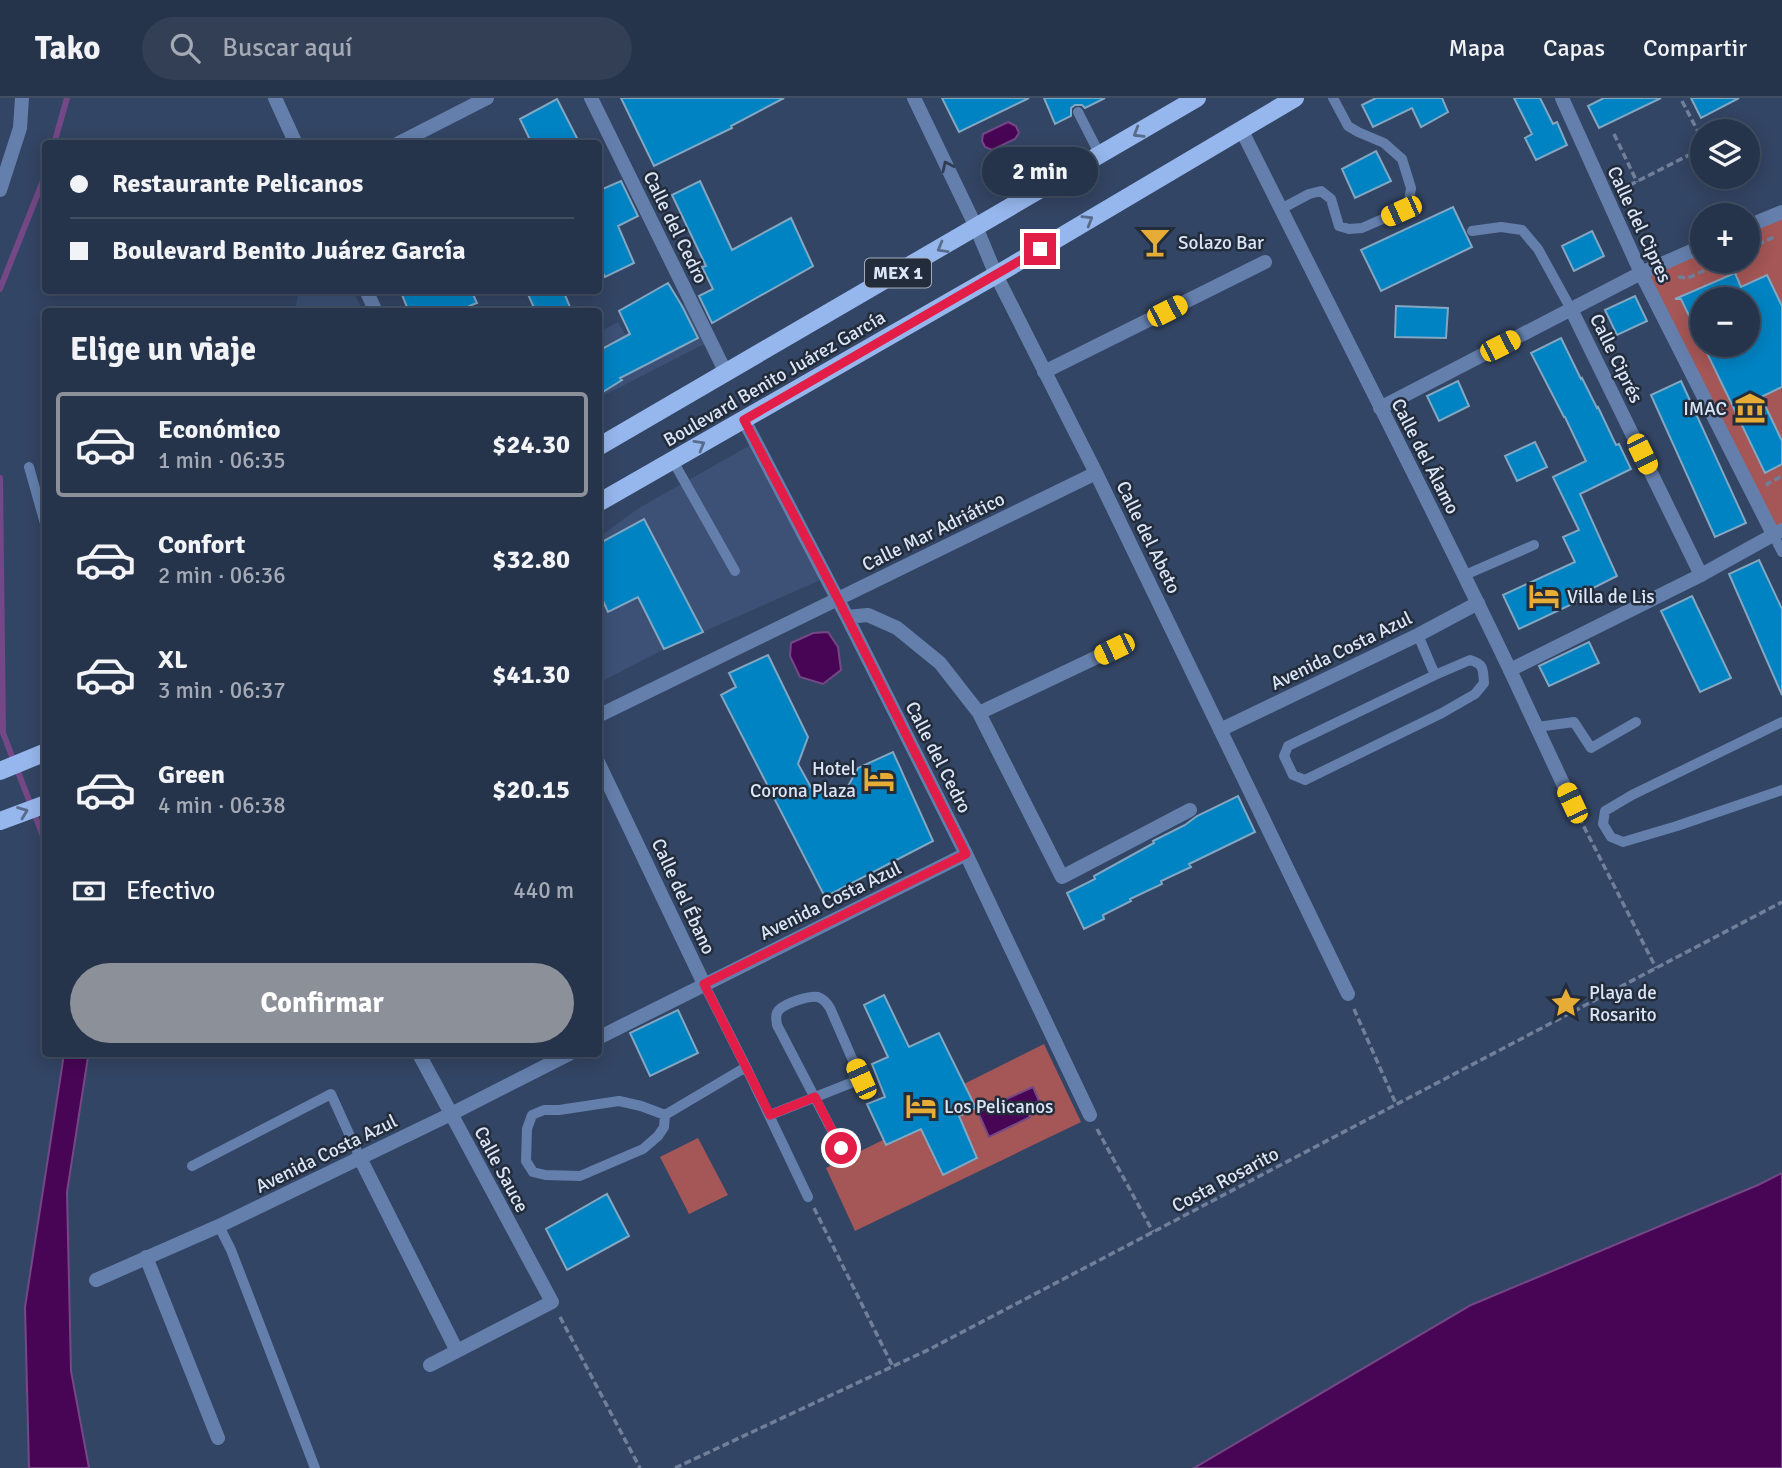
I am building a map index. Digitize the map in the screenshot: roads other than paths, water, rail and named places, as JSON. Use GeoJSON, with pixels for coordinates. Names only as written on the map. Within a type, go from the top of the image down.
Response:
{"type":"FeatureCollection","features":[{"type":"Feature","properties":{"kind":"main road","name":"Boulevard Benito Juárez García"},"geometry":{"type":"LineString","coordinates":[[602,445],[1197,98]]}},
{"type":"Feature","properties":{"kind":"main road","name":"Boulevard Benito Juárez García"},"geometry":{"type":"LineString","coordinates":[[602,501],[996,275],[1296,98]]}},
{"type":"Feature","properties":{"kind":"main road"},"geometry":{"type":"LineString","coordinates":[[0,771],[42,754]]}},
{"type":"Feature","properties":{"kind":"main road"},"geometry":{"type":"LineString","coordinates":[[0,821],[42,805]]}},
{"type":"Feature","properties":{"kind":"street"},"geometry":{"type":"LineString","coordinates":[[0,190],[20,128],[22,98]]}},
{"type":"Feature","properties":{"kind":"street"},"geometry":{"type":"LineString","coordinates":[[275,98],[294,140]]}},
{"type":"Feature","properties":{"kind":"street"},"geometry":{"type":"LineString","coordinates":[[405,140],[487,98]]}},
{"type":"Feature","properties":{"kind":"street","name":"Calle del Cedro"},"geometry":{"type":"LineString","coordinates":[[591,98],[726,373]]}},
{"type":"Feature","properties":{"kind":"street","name":"Calle del Abeto"},"geometry":{"type":"LineString","coordinates":[[914,98],[996,275],[1096,473],[1348,994]]}},
{"type":"Feature","properties":{"kind":"street","name":"Calle del Cipres"},"geometry":{"type":"LineString","coordinates":[[1562,98],[1641,273],[1778,532]]}},
{"type":"Feature","properties":{"kind":"street","name":"Calle del Álamo"},"geometry":{"type":"LineString","coordinates":[[1241,129],[1465,575],[1572,803]]}},
{"type":"Feature","properties":{"kind":"street"},"geometry":{"type":"LineString","coordinates":[[1760,221],[1782,212]]}},
{"type":"Feature","properties":{"kind":"street"},"geometry":{"type":"LineString","coordinates":[[1380,408],[1641,273],[1690,252]]}},
{"type":"Feature","properties":{"kind":"street"},"geometry":{"type":"LineString","coordinates":[[1044,372],[1265,262]]}},
{"type":"Feature","properties":{"kind":"street","name":"Calle Ciprés"},"geometry":{"type":"LineString","coordinates":[[1571,309],[1701,575]]}},
{"type":"Feature","properties":{"kind":"street","name":"Calle del Cedro"},"geometry":{"type":"LineString","coordinates":[[744,420],[838,599],[966,854],[1090,1115]]}},
{"type":"Feature","properties":{"kind":"street","name":"Calle Mar Adriático"},"geometry":{"type":"LineString","coordinates":[[602,714],[1096,473]]}},
{"type":"Feature","properties":{"kind":"street"},"geometry":{"type":"LineString","coordinates":[[1510,670],[1701,575],[1778,532]]}},
{"type":"Feature","properties":{"kind":"street","name":"Avenida Costa Azul"},"geometry":{"type":"LineString","coordinates":[[1220,730],[1418,635],[1478,603]]}},
{"type":"Feature","properties":{"kind":"street"},"geometry":{"type":"LineString","coordinates":[[847,617],[868,615],[897,628],[940,663],[979,713],[1062,877],[1190,810]]}},
{"type":"Feature","properties":{"kind":"street"},"geometry":{"type":"LineString","coordinates":[[979,713],[1114,649]]}},
{"type":"Feature","properties":{"kind":"street","name":"Calle del Ébano"},"geometry":{"type":"LineString","coordinates":[[602,770],[704,984]]}},
{"type":"Feature","properties":{"kind":"street","name":"Avenida Costa Azul"},"geometry":{"type":"LineString","coordinates":[[602,1036],[966,854]]}},
{"type":"Feature","properties":{"kind":"street","name":"Calle Sauce"},"geometry":{"type":"LineString","coordinates":[[421,1057],[552,1302],[457,1351]]}},
{"type":"Feature","properties":{"kind":"street","name":"Avenida Costa Azul"},"geometry":{"type":"LineString","coordinates":[[96,1280],[219,1226],[563,1057]]}},
{"type":"Feature","properties":{"kind":"street"},"geometry":{"type":"LineString","coordinates":[[360,1158],[457,1351],[430,1365]]}},
{"type":"Feature","properties":{"kind":"street"},"geometry":{"type":"LineString","coordinates":[[146,1257],[218,1438]]}},
{"type":"Feature","properties":{"kind":"lane"},"geometry":{"type":"LineString","coordinates":[[1281,209],[1309,194],[1321,191],[1331,199],[1339,226],[1349,229],[1362,228],[1401,211],[1409,201],[1410,188],[1402,159],[1384,143],[1348,126],[1333,98]]}},
{"type":"Feature","properties":{"kind":"lane"},"geometry":{"type":"LineString","coordinates":[[1078,112],[1100,155]]}},
{"type":"Feature","properties":{"kind":"lane"},"geometry":{"type":"LineString","coordinates":[[1472,231],[1501,227],[1522,230],[1538,250],[1571,309]]}},
{"type":"Feature","properties":{"kind":"lane"},"geometry":{"type":"LineString","coordinates":[[673,461],[736,571]]}},
{"type":"Feature","properties":{"kind":"lane"},"geometry":{"type":"LineString","coordinates":[[29,467],[42,513]]}},
{"type":"Feature","properties":{"kind":"lane","name":"Calle del Cipres"},"geometry":{"type":"LineString","coordinates":[[1778,532],[1782,552]]}},
{"type":"Feature","properties":{"kind":"lane"},"geometry":{"type":"LineString","coordinates":[[1465,575],[1534,545]]}},
{"type":"Feature","properties":{"kind":"lane"},"geometry":{"type":"LineString","coordinates":[[1418,635],[1435,675]]}},
{"type":"Feature","properties":{"kind":"lane"},"geometry":{"type":"LineString","coordinates":[[1470,660],[1479,663],[1483,668],[1484,683],[1475,694],[1442,713],[1305,780],[1293,775],[1284,756],[1288,746],[1435,675],[1470,660]]}},
{"type":"Feature","properties":{"kind":"lane"},"geometry":{"type":"LineString","coordinates":[[1536,727],[1574,722],[1591,748],[1636,722]]}},
{"type":"Feature","properties":{"kind":"lane"},"geometry":{"type":"LineString","coordinates":[[1782,722],[1632,795],[1605,811],[1603,824],[1611,837],[1623,842],[1782,790]]}},
{"type":"Feature","properties":{"kind":"lane","name":"Calle del Ébano"},"geometry":{"type":"LineString","coordinates":[[704,984],[808,1197]]}},
{"type":"Feature","properties":{"kind":"lane"},"geometry":{"type":"LineString","coordinates":[[770,1115],[815,1097],[861,1079],[825,1000],[805,997],[780,1009],[776,1016],[776,1025],[815,1097],[841,1148]]}},
{"type":"Feature","properties":{"kind":"lane"},"geometry":{"type":"LineString","coordinates":[[666,1115],[620,1101],[544,1110],[532,1115],[527,1129],[526,1161],[533,1172],[580,1176],[643,1149],[658,1136],[664,1127],[666,1115],[746,1067]]}},
{"type":"Feature","properties":{"kind":"lane"},"geometry":{"type":"LineString","coordinates":[[192,1166],[331,1094],[360,1158]]}},
{"type":"Feature","properties":{"kind":"lane"},"geometry":{"type":"LineString","coordinates":[[219,1226],[231,1250],[315,1468]]}},
{"type":"Feature","properties":{"kind":"waterway"},"geometry":{"type":"LineString","coordinates":[[55,140],[67,98]]}},
{"type":"Feature","properties":{"kind":"waterway"},"geometry":{"type":"LineString","coordinates":[[0,289],[42,183]]}},
{"type":"Feature","properties":{"kind":"waterway"},"geometry":{"type":"LineString","coordinates":[[0,478],[3,733],[42,834]]}},
{"type":"Feature","properties":{"kind":"place","name":"Solazo Bar"},"geometry":{"type":"Point","coordinates":[1155,242]}},
{"type":"Feature","properties":{"kind":"place","name":"IMAC"},"geometry":{"type":"Point","coordinates":[1750,408]}},
{"type":"Feature","properties":{"kind":"place","name":"Villa de Lis"},"geometry":{"type":"Point","coordinates":[1544,596]}},
{"type":"Feature","properties":{"kind":"place","name":"Hotel Corona Plaza"},"geometry":{"type":"Point","coordinates":[879,779]}},
{"type":"Feature","properties":{"kind":"place","name":"Playa de Rosarito"},"geometry":{"type":"Point","coordinates":[1566,1003]}},
{"type":"Feature","properties":{"kind":"place","name":"Los Pelicanos"},"geometry":{"type":"Point","coordinates":[921,1106]}}]}
